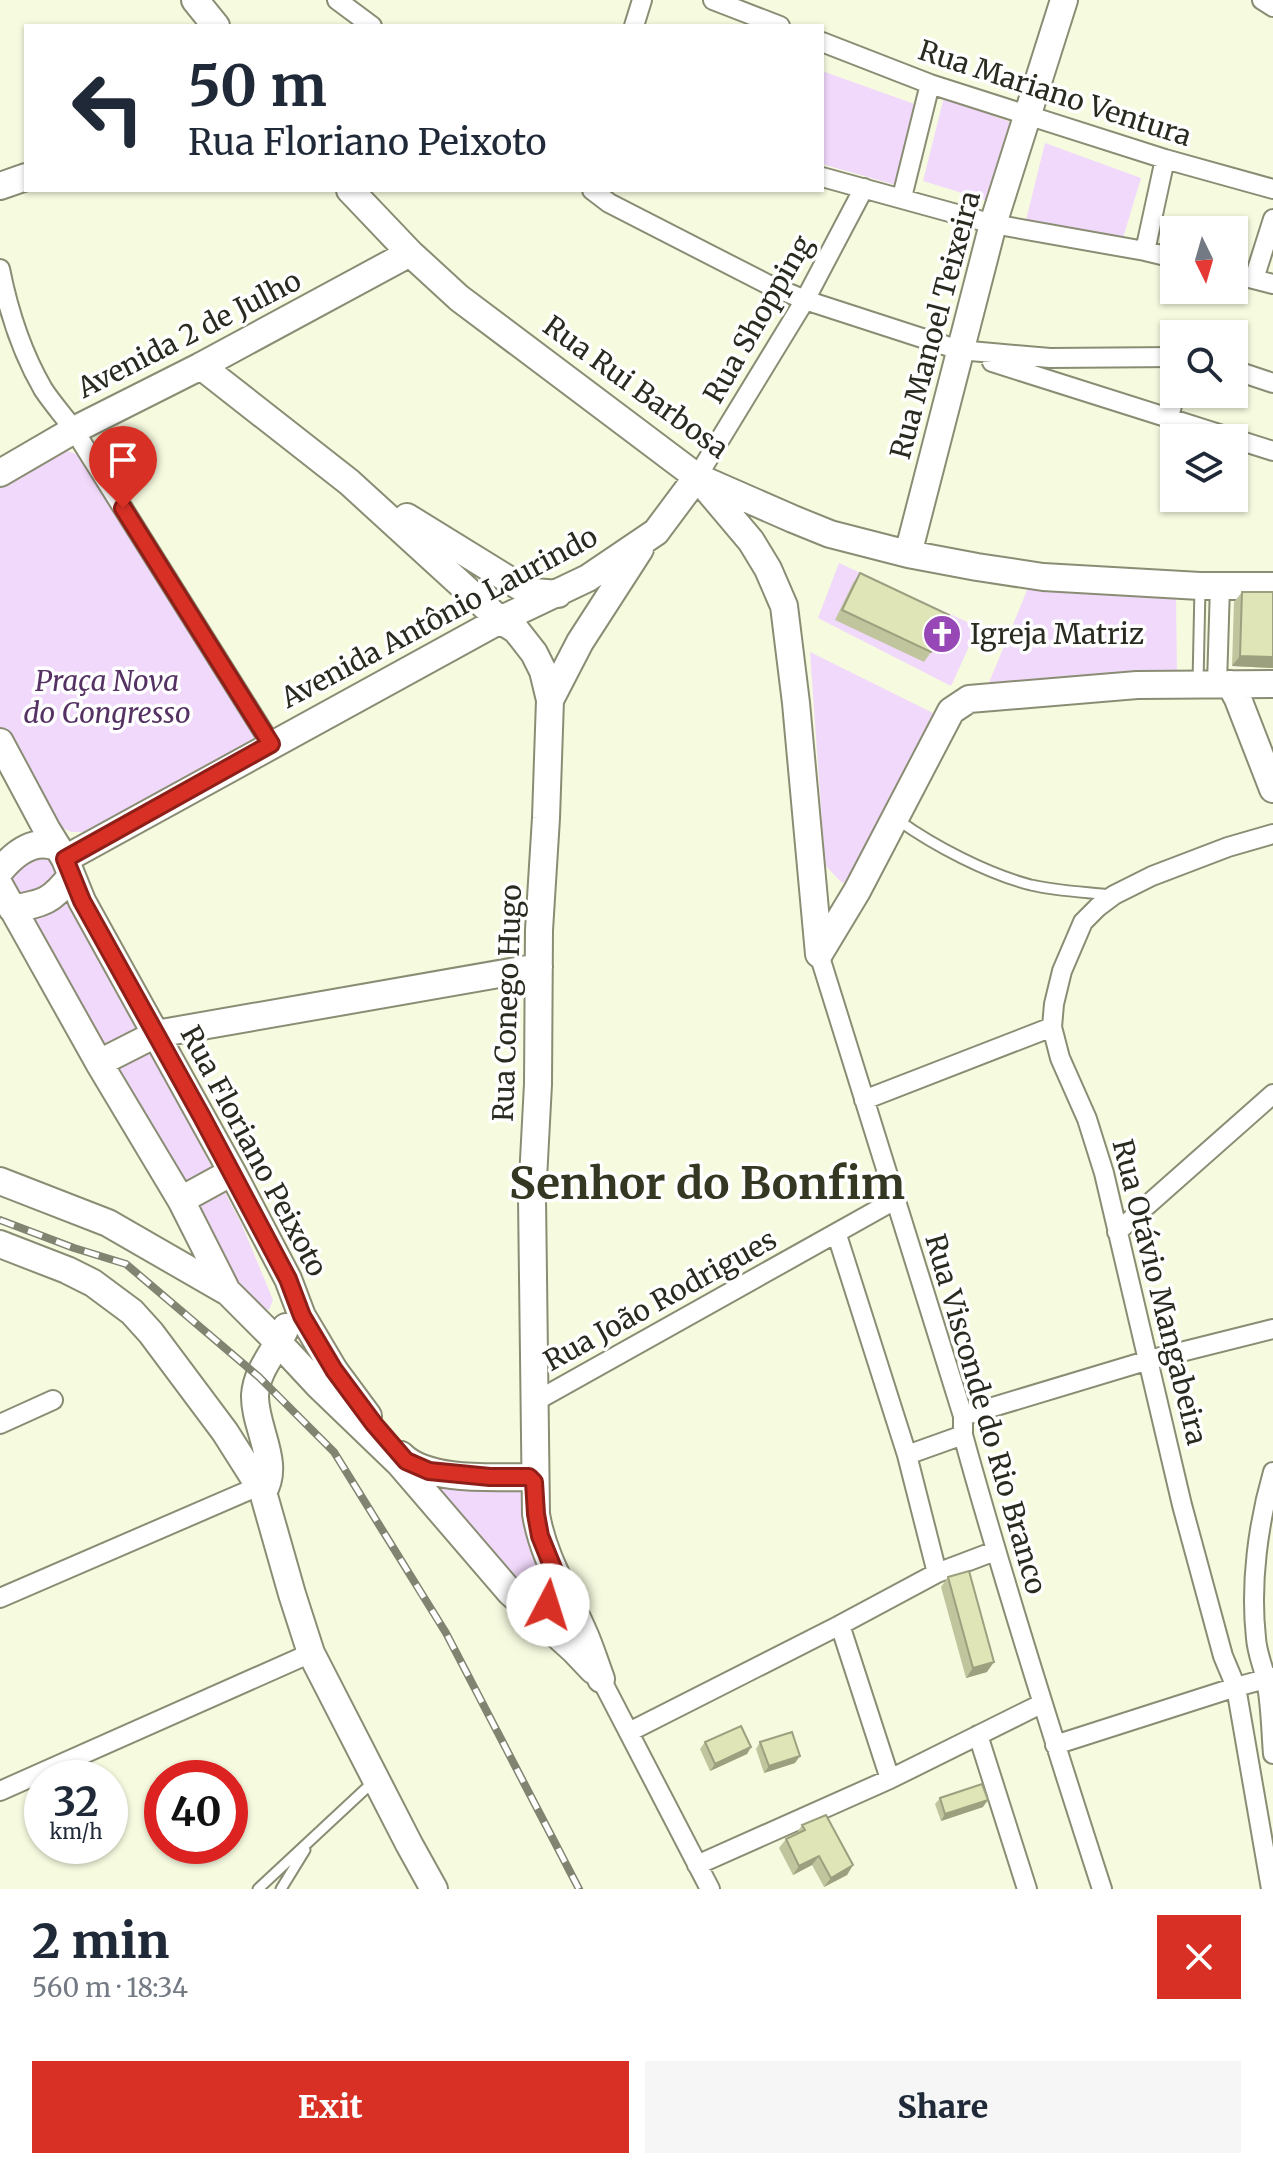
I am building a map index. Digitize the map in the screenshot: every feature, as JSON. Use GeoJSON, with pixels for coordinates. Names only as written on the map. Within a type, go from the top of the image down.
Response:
{"type":"FeatureCollection","features":[{"type":"Feature","properties":{"kind":"street"},"geometry":{"type":"LineString","coordinates":[[195,0],[214,24]]}},
{"type":"Feature","properties":{"kind":"street"},"geometry":{"type":"LineString","coordinates":[[337,0],[369,24]]}},
{"type":"Feature","properties":{"kind":"street"},"geometry":{"type":"LineString","coordinates":[[635,24],[642,0]]}},
{"type":"Feature","properties":{"kind":"street"},"geometry":{"type":"LineString","coordinates":[[713,0],[775,24]]}},
{"type":"Feature","properties":{"kind":"street","name":"Rua Manoel Teixeira"},"geometry":{"type":"LineString","coordinates":[[908,554],[993,224],[1064,0]]}},
{"type":"Feature","properties":{"kind":"street"},"geometry":{"type":"LineString","coordinates":[[1262,0],[1273,7]]}},
{"type":"Feature","properties":{"kind":"street","name":"Rua Mariano Ventura"},"geometry":{"type":"LineString","coordinates":[[824,43],[930,84],[1165,159],[1273,189]]}},
{"type":"Feature","properties":{"kind":"street"},"geometry":{"type":"LineString","coordinates":[[902,197],[930,84]]}},
{"type":"Feature","properties":{"kind":"street"},"geometry":{"type":"LineString","coordinates":[[1145,251],[1165,159]]}},
{"type":"Feature","properties":{"kind":"street"},"geometry":{"type":"LineString","coordinates":[[0,186],[24,178]]}},
{"type":"Feature","properties":{"kind":"street"},"geometry":{"type":"LineString","coordinates":[[824,178],[993,224],[1160,255]]}},
{"type":"Feature","properties":{"kind":"street","name":"Rua Shopping"},"geometry":{"type":"LineString","coordinates":[[697,477],[805,300],[864,188]]}},
{"type":"Feature","properties":{"kind":"street"},"geometry":{"type":"LineString","coordinates":[[595,192],[635,217],[805,300],[1273,451]]}},
{"type":"Feature","properties":{"kind":"street","name":"Rua Rui Barbosa"},"geometry":{"type":"LineString","coordinates":[[359,193],[410,253],[459,298],[697,477],[830,534],[908,554],[1043,577],[1210,586],[1273,586]]}},
{"type":"Feature","properties":{"kind":"street"},"geometry":{"type":"LineString","coordinates":[[1254,279],[1273,219]]}},
{"type":"Feature","properties":{"kind":"street","name":"Avenida 2 de Julho"},"geometry":{"type":"LineString","coordinates":[[0,473],[74,430],[201,366],[410,253]]}},
{"type":"Feature","properties":{"kind":"street"},"geometry":{"type":"LineString","coordinates":[[0,269],[15,326],[44,390],[74,430],[271,744]]}},
{"type":"Feature","properties":{"kind":"street"},"geometry":{"type":"LineString","coordinates":[[1248,278],[1273,284]]}},
{"type":"Feature","properties":{"kind":"street"},"geometry":{"type":"LineString","coordinates":[[959,350],[1050,358],[1160,357]]}},
{"type":"Feature","properties":{"kind":"street"},"geometry":{"type":"LineString","coordinates":[[201,366],[349,482],[500,620],[516,630],[543,671],[550,700]]}},
{"type":"Feature","properties":{"kind":"street"},"geometry":{"type":"LineString","coordinates":[[1248,375],[1273,383]]}},
{"type":"Feature","properties":{"kind":"street"},"geometry":{"type":"LineString","coordinates":[[1169,417],[1171,408]]}},
{"type":"Feature","properties":{"kind":"street"},"geometry":{"type":"LineString","coordinates":[[697,477],[751,541],[768,569],[784,606],[819,954]]}},
{"type":"Feature","properties":{"kind":"street","name":"Avenida Antônio Laurindo"},"geometry":{"type":"LineString","coordinates":[[64,860],[500,620],[588,578],[656,532],[697,477]]}},
{"type":"Feature","properties":{"kind":"street"},"geometry":{"type":"LineString","coordinates":[[349,482],[522,588],[558,594]]}},
{"type":"Feature","properties":{"kind":"street"},"geometry":{"type":"LineString","coordinates":[[550,700],[580,642],[646,538]]}},
{"type":"Feature","properties":{"kind":"street"},"geometry":{"type":"LineString","coordinates":[[1210,586],[1215,684],[1244,712],[1273,789]]}},
{"type":"Feature","properties":{"kind":"street"},"geometry":{"type":"LineString","coordinates":[[819,954],[857,891],[951,711],[969,699],[1137,685],[1273,684]]}},
{"type":"Feature","properties":{"kind":"street","name":"Rua Conego Hugo"},"geometry":{"type":"LineString","coordinates":[[550,700],[539,930],[538,1084],[532,1198],[536,1401],[534,1482],[540,1536],[584,1633],[601,1679]]}},
{"type":"Feature","properties":{"kind":"street","name":"Rua Floriano Peixoto"},"geometry":{"type":"LineString","coordinates":[[0,742],[64,860],[82,901],[232,1172],[288,1279],[302,1316],[334,1370],[406,1461],[429,1471],[529,1477],[534,1482]]}},
{"type":"Feature","properties":{"kind":"street","name":"Rua Otávio Mangabeira"},"geometry":{"type":"LineString","coordinates":[[1271,1889],[1236,1687],[1223,1656],[1190,1535],[1104,1173],[1087,1119],[1060,1058],[1052,1027],[1062,971],[1083,922],[1114,895],[1228,847],[1273,834]]}},
{"type":"Feature","properties":{"kind":"street"},"geometry":{"type":"LineString","coordinates":[[0,871],[17,853],[49,844],[64,860],[55,895],[33,906],[5,902]]}},
{"type":"Feature","properties":{"kind":"street"},"geometry":{"type":"LineString","coordinates":[[812,873],[828,887],[845,892],[857,891]]}},
{"type":"Feature","properties":{"kind":"street"},"geometry":{"type":"LineString","coordinates":[[5,902],[29,936],[99,1063],[181,1200],[227,1291]]}},
{"type":"Feature","properties":{"kind":"street","name":"Rua Visconde do Rio Branco"},"geometry":{"type":"LineString","coordinates":[[819,954],[963,1426],[995,1551],[1041,1704],[1102,1889]]}},
{"type":"Feature","properties":{"kind":"street"},"geometry":{"type":"LineString","coordinates":[[99,1063],[156,1034],[539,967]]}},
{"type":"Feature","properties":{"kind":"street"},"geometry":{"type":"LineString","coordinates":[[864,1100],[1052,1027]]}},
{"type":"Feature","properties":{"kind":"street"},"geometry":{"type":"LineString","coordinates":[[1117,1232],[1273,1094]]}},
{"type":"Feature","properties":{"kind":"street"},"geometry":{"type":"LineString","coordinates":[[181,1200],[232,1172]]}},
{"type":"Feature","properties":{"kind":"street"},"geometry":{"type":"LineString","coordinates":[[0,1181],[108,1223],[227,1291],[400,1464],[510,1592],[601,1679],[710,1889]]}},
{"type":"Feature","properties":{"kind":"street","name":"Rua João Rodrigues"},"geometry":{"type":"LineString","coordinates":[[536,1401],[895,1200]]}},
{"type":"Feature","properties":{"kind":"street"},"geometry":{"type":"LineString","coordinates":[[837,1235],[907,1455],[937,1573]]}},
{"type":"Feature","properties":{"kind":"street"},"geometry":{"type":"LineString","coordinates":[[0,1244],[80,1276],[132,1312],[217,1420],[261,1489],[311,1653],[434,1889]]}},
{"type":"Feature","properties":{"kind":"street"},"geometry":{"type":"LineString","coordinates":[[0,1598],[268,1485],[270,1466],[255,1395],[266,1361],[286,1325],[288,1279]]}},
{"type":"Feature","properties":{"kind":"street"},"geometry":{"type":"LineString","coordinates":[[907,1455],[963,1426],[1149,1360],[1273,1329]]}},
{"type":"Feature","properties":{"kind":"street"},"geometry":{"type":"LineString","coordinates":[[0,1424],[53,1400]]}},
{"type":"Feature","properties":{"kind":"street"},"geometry":{"type":"LineString","coordinates":[[1273,1472],[1261,1528],[1254,1604],[1259,1658],[1269,1678],[1273,1754]]}},
{"type":"Feature","properties":{"kind":"street"},"geometry":{"type":"LineString","coordinates":[[629,1732],[937,1573],[995,1551]]}},
{"type":"Feature","properties":{"kind":"street"},"geometry":{"type":"LineString","coordinates":[[543,1622],[555,1573]]}},
{"type":"Feature","properties":{"kind":"street"},"geometry":{"type":"LineString","coordinates":[[840,1625],[890,1779]]}},
{"type":"Feature","properties":{"kind":"street"},"geometry":{"type":"LineString","coordinates":[[0,1791],[311,1653]]}},
{"type":"Feature","properties":{"kind":"street"},"geometry":{"type":"LineString","coordinates":[[1055,1745],[1269,1678]]}},
{"type":"Feature","properties":{"kind":"street"},"geometry":{"type":"LineString","coordinates":[[697,1865],[890,1779],[1041,1704]]}},
{"type":"Feature","properties":{"kind":"street"},"geometry":{"type":"LineString","coordinates":[[978,1735],[1027,1889]]}},
{"type":"Feature","properties":{"kind":"lane"},"geometry":{"type":"LineString","coordinates":[[895,818],[919,835],[999,875],[1031,885],[1114,895]]}},
{"type":"Feature","properties":{"kind":"lane"},"geometry":{"type":"LineString","coordinates":[[258,1889],[376,1779]]}},
{"type":"Feature","properties":{"kind":"lane"},"geometry":{"type":"LineString","coordinates":[[281,1889],[311,1840]]}},
{"type":"Feature","properties":{"kind":"green space"},"geometry":{"type":"Polygon","coordinates":[[[824,72],[920,106],[899,186],[824,165],[824,72]]]}},
{"type":"Feature","properties":{"kind":"green space"},"geometry":{"type":"Polygon","coordinates":[[[944,97],[1015,124],[998,204],[923,181],[944,97]]]}},
{"type":"Feature","properties":{"kind":"green space"},"geometry":{"type":"Polygon","coordinates":[[[1045,143],[1141,178],[1123,238],[1026,220],[1045,143]]]}},
{"type":"Feature","properties":{"kind":"green space","name":"Praça Nova do Congresso"},"geometry":{"type":"Polygon","coordinates":[[[64,450],[83,456],[261,738],[84,832],[71,832],[50,822],[0,727],[0,487],[64,450]]]}},
{"type":"Feature","properties":{"kind":"green space"},"geometry":{"type":"Polygon","coordinates":[[[839,563],[978,627],[951,686],[818,618],[839,563]]]}},
{"type":"Feature","properties":{"kind":"green space"},"geometry":{"type":"Polygon","coordinates":[[[1028,588],[1176,598],[1177,675],[986,690],[1028,588]]]}},
{"type":"Feature","properties":{"kind":"green space"},"geometry":{"type":"Polygon","coordinates":[[[810,652],[945,719],[856,881],[842,883],[825,865],[810,652]]]}},
{"type":"Feature","properties":{"kind":"green space"},"geometry":{"type":"Polygon","coordinates":[[[46,851],[242,1225],[273,1300],[269,1310],[254,1307],[157,1147],[3,878],[46,851]]]}},
{"type":"Feature","properties":{"kind":"green space"},"geometry":{"type":"Polygon","coordinates":[[[436,1485],[531,1491],[536,1567],[526,1581],[515,1577],[436,1485]]]}},
{"type":"Feature","properties":{"kind":"building"},"geometry":{"type":"Polygon","coordinates":[[[860,573],[949,615],[931,652],[842,610],[860,573]]]}},
{"type":"Feature","properties":{"kind":"building"},"geometry":{"type":"Polygon","coordinates":[[[1242,592],[1273,592],[1273,657],[1240,656],[1242,592]]]}},
{"type":"Feature","properties":{"kind":"building"},"geometry":{"type":"Polygon","coordinates":[[[969,1571],[994,1662],[973,1668],[948,1577],[969,1571]]]}},
{"type":"Feature","properties":{"kind":"building"},"geometry":{"type":"Polygon","coordinates":[[[741,1726],[751,1747],[715,1764],[705,1742],[741,1726]]]}},
{"type":"Feature","properties":{"kind":"building"},"geometry":{"type":"Polygon","coordinates":[[[792,1732],[800,1756],[769,1766],[760,1742],[792,1732]]]}},
{"type":"Feature","properties":{"kind":"building"},"geometry":{"type":"Polygon","coordinates":[[[982,1784],[988,1800],[945,1814],[940,1798],[982,1784]]]}},
{"type":"Feature","properties":{"kind":"building"},"geometry":{"type":"Polygon","coordinates":[[[826,1815],[853,1865],[831,1878],[819,1856],[799,1866],[786,1839],[805,1830],[802,1825],[826,1815]]]}},
{"type":"Feature","properties":{"kind":"railway"},"geometry":{"type":"LineString","coordinates":[[0,1220],[126,1264],[259,1377],[334,1452],[446,1633],[579,1889]]}},
{"type":"Feature","properties":{"kind":"place","name":"Igreja Matriz"},"geometry":{"type":"Point","coordinates":[942,634]}},
{"type":"Feature","properties":{"kind":"district","name":"Senhor do Bonfim"},"geometry":{"type":"Point","coordinates":[707,1183]}},
{"type":"Feature","properties":{"kind":"route"},"geometry":{"type":"LineString","coordinates":[[123,508],[271,744],[65,859],[82,901],[288,1279],[302,1316],[334,1370],[374,1424],[406,1461],[429,1471],[529,1477],[534,1482],[540,1536],[555,1573],[548,1605]]}}]}
